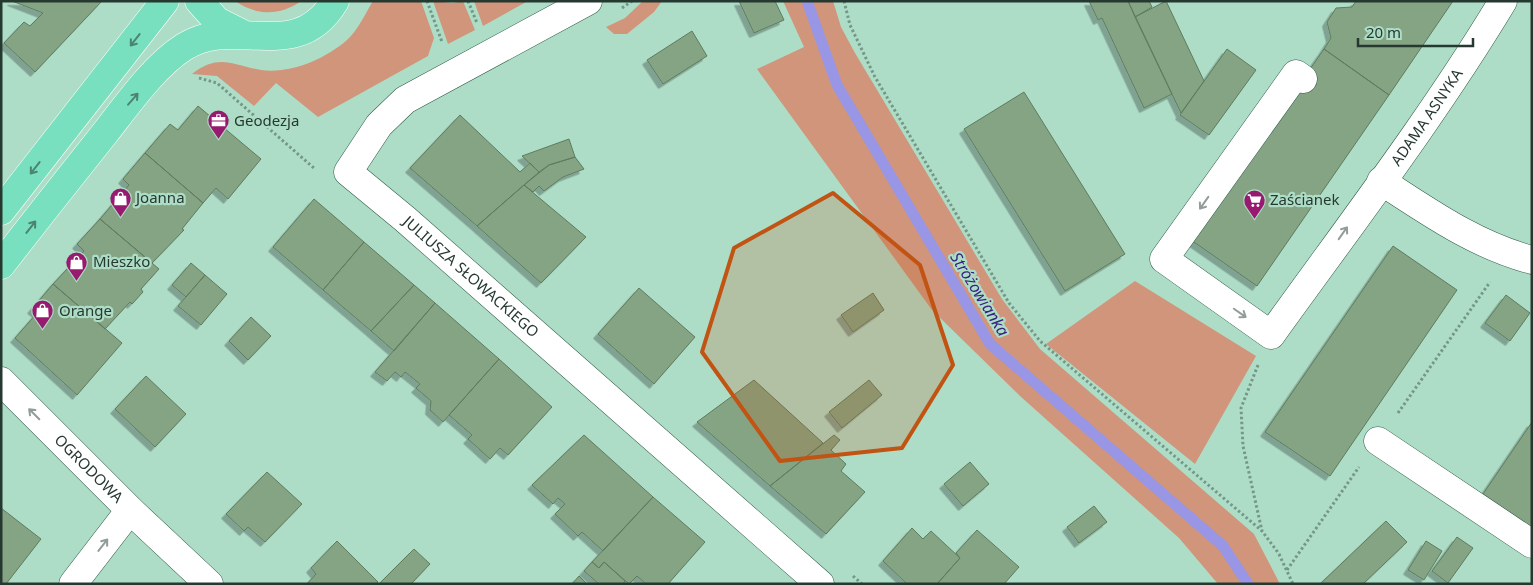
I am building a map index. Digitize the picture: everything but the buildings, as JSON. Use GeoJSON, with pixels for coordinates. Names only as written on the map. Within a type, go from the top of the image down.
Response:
{"type":"FeatureCollection","features":[{"type":"Feature","properties":{"kind":"main road"},"geometry":{"type":"LineString","coordinates":[[1,211],[165,1]]}},
{"type":"Feature","properties":{"kind":"main road"},"geometry":{"type":"LineString","coordinates":[[200,1],[217,21],[244,35]]}},
{"type":"Feature","properties":{"kind":"main road"},"geometry":{"type":"LineString","coordinates":[[1,265],[124,110],[166,61],[183,47],[200,38],[216,34],[275,38],[304,30],[329,11],[335,1]]}},
{"type":"Feature","properties":{"kind":"street","name":"JULIUSZA SŁOWACKIEGO"},"geometry":{"type":"LineString","coordinates":[[588,1],[405,100],[379,124],[348,172],[413,226],[820,584]]}},
{"type":"Feature","properties":{"kind":"street","name":"ADAMA ASNYKA"},"geometry":{"type":"LineString","coordinates":[[1271,335],[1405,148],[1472,51],[1503,1]]}},
{"type":"Feature","properties":{"kind":"street"},"geometry":{"type":"LineString","coordinates":[[1271,335],[1164,259],[1296,74],[1303,79]]}},
{"type":"Feature","properties":{"kind":"street"},"geometry":{"type":"LineString","coordinates":[[1381,181],[1448,225],[1505,253],[1532,260]]}},
{"type":"Feature","properties":{"kind":"street","name":"OGRODOWA"},"geometry":{"type":"LineString","coordinates":[[1,381],[130,510],[73,584]]}},
{"type":"Feature","properties":{"kind":"street"},"geometry":{"type":"LineString","coordinates":[[1378,441],[1532,544]]}},
{"type":"Feature","properties":{"kind":"street"},"geometry":{"type":"LineString","coordinates":[[130,510],[210,584]]}},
{"type":"Feature","properties":{"kind":"path"},"geometry":{"type":"LineString","coordinates":[[427,1],[443,46]]}},
{"type":"Feature","properties":{"kind":"path"},"geometry":{"type":"LineString","coordinates":[[468,1],[476,20]]}},
{"type":"Feature","properties":{"kind":"path"},"geometry":{"type":"LineString","coordinates":[[844,1],[850,25],[875,77],[1009,303],[1040,341],[1262,531],[1280,554],[1293,584]]}},
{"type":"Feature","properties":{"kind":"path"},"geometry":{"type":"LineString","coordinates":[[192,76],[217,83],[318,172]]}},
{"type":"Feature","properties":{"kind":"path"},"geometry":{"type":"LineString","coordinates":[[1262,531],[1243,446],[1240,408],[1271,335]]}},
{"type":"Feature","properties":{"kind":"highlighted area"},"geometry":{"type":"Polygon","coordinates":[[[833,193],[920,265],[953,365],[902,448],[780,461],[702,352],[734,248],[833,193]]]}},
{"type":"Feature","properties":{"kind":"shaded area"},"geometry":{"type":"Polygon","coordinates":[[[235,1],[301,1],[277,12],[260,12],[235,1]]]}},
{"type":"Feature","properties":{"kind":"shaded area"},"geometry":{"type":"Polygon","coordinates":[[[373,1],[421,1],[434,38],[428,56],[318,117],[276,83],[254,106],[217,76],[192,74],[210,64],[218,62],[272,71],[307,64],[347,40],[358,27],[373,1]]]}},
{"type":"Feature","properties":{"kind":"shaded area"},"geometry":{"type":"Polygon","coordinates":[[[433,1],[453,3],[463,1],[475,30],[448,44],[433,1]]]}},
{"type":"Feature","properties":{"kind":"shaded area"},"geometry":{"type":"Polygon","coordinates":[[[474,1],[528,1],[483,26],[474,1]]]}},
{"type":"Feature","properties":{"kind":"shaded area"},"geometry":{"type":"Polygon","coordinates":[[[643,1],[662,1],[654,12],[627,34],[614,34],[606,27],[625,18],[643,1]]]}},
{"type":"Feature","properties":{"kind":"shaded area"},"geometry":{"type":"Polygon","coordinates":[[[783,1],[833,1],[841,27],[855,53],[1002,299],[1040,349],[1254,534],[1280,584],[1218,584],[1179,538],[1020,396],[932,310],[757,69],[804,47],[783,1]]]}},
{"type":"Feature","properties":{"kind":"shaded area"},"geometry":{"type":"Polygon","coordinates":[[[1135,281],[1256,356],[1195,464],[1046,344],[1135,281]]]}},
{"type":"Feature","properties":{"kind":"waterway","name":"Stróżowianka"},"geometry":{"type":"LineString","coordinates":[[807,1],[837,85],[990,344],[1223,546],[1248,584]]}},
{"type":"Feature","properties":{"kind":"place","name":"Geodezja"},"geometry":{"type":"Point","coordinates":[218,140]}},
{"type":"Feature","properties":{"kind":"place","name":"Joanna"},"geometry":{"type":"Point","coordinates":[120,217]}},
{"type":"Feature","properties":{"kind":"place","name":"Zaścianek"},"geometry":{"type":"Point","coordinates":[1254,219]}},
{"type":"Feature","properties":{"kind":"place","name":"Mieszko"},"geometry":{"type":"Point","coordinates":[77,281]}},
{"type":"Feature","properties":{"kind":"place","name":"Orange"},"geometry":{"type":"Point","coordinates":[43,330]}}]}
